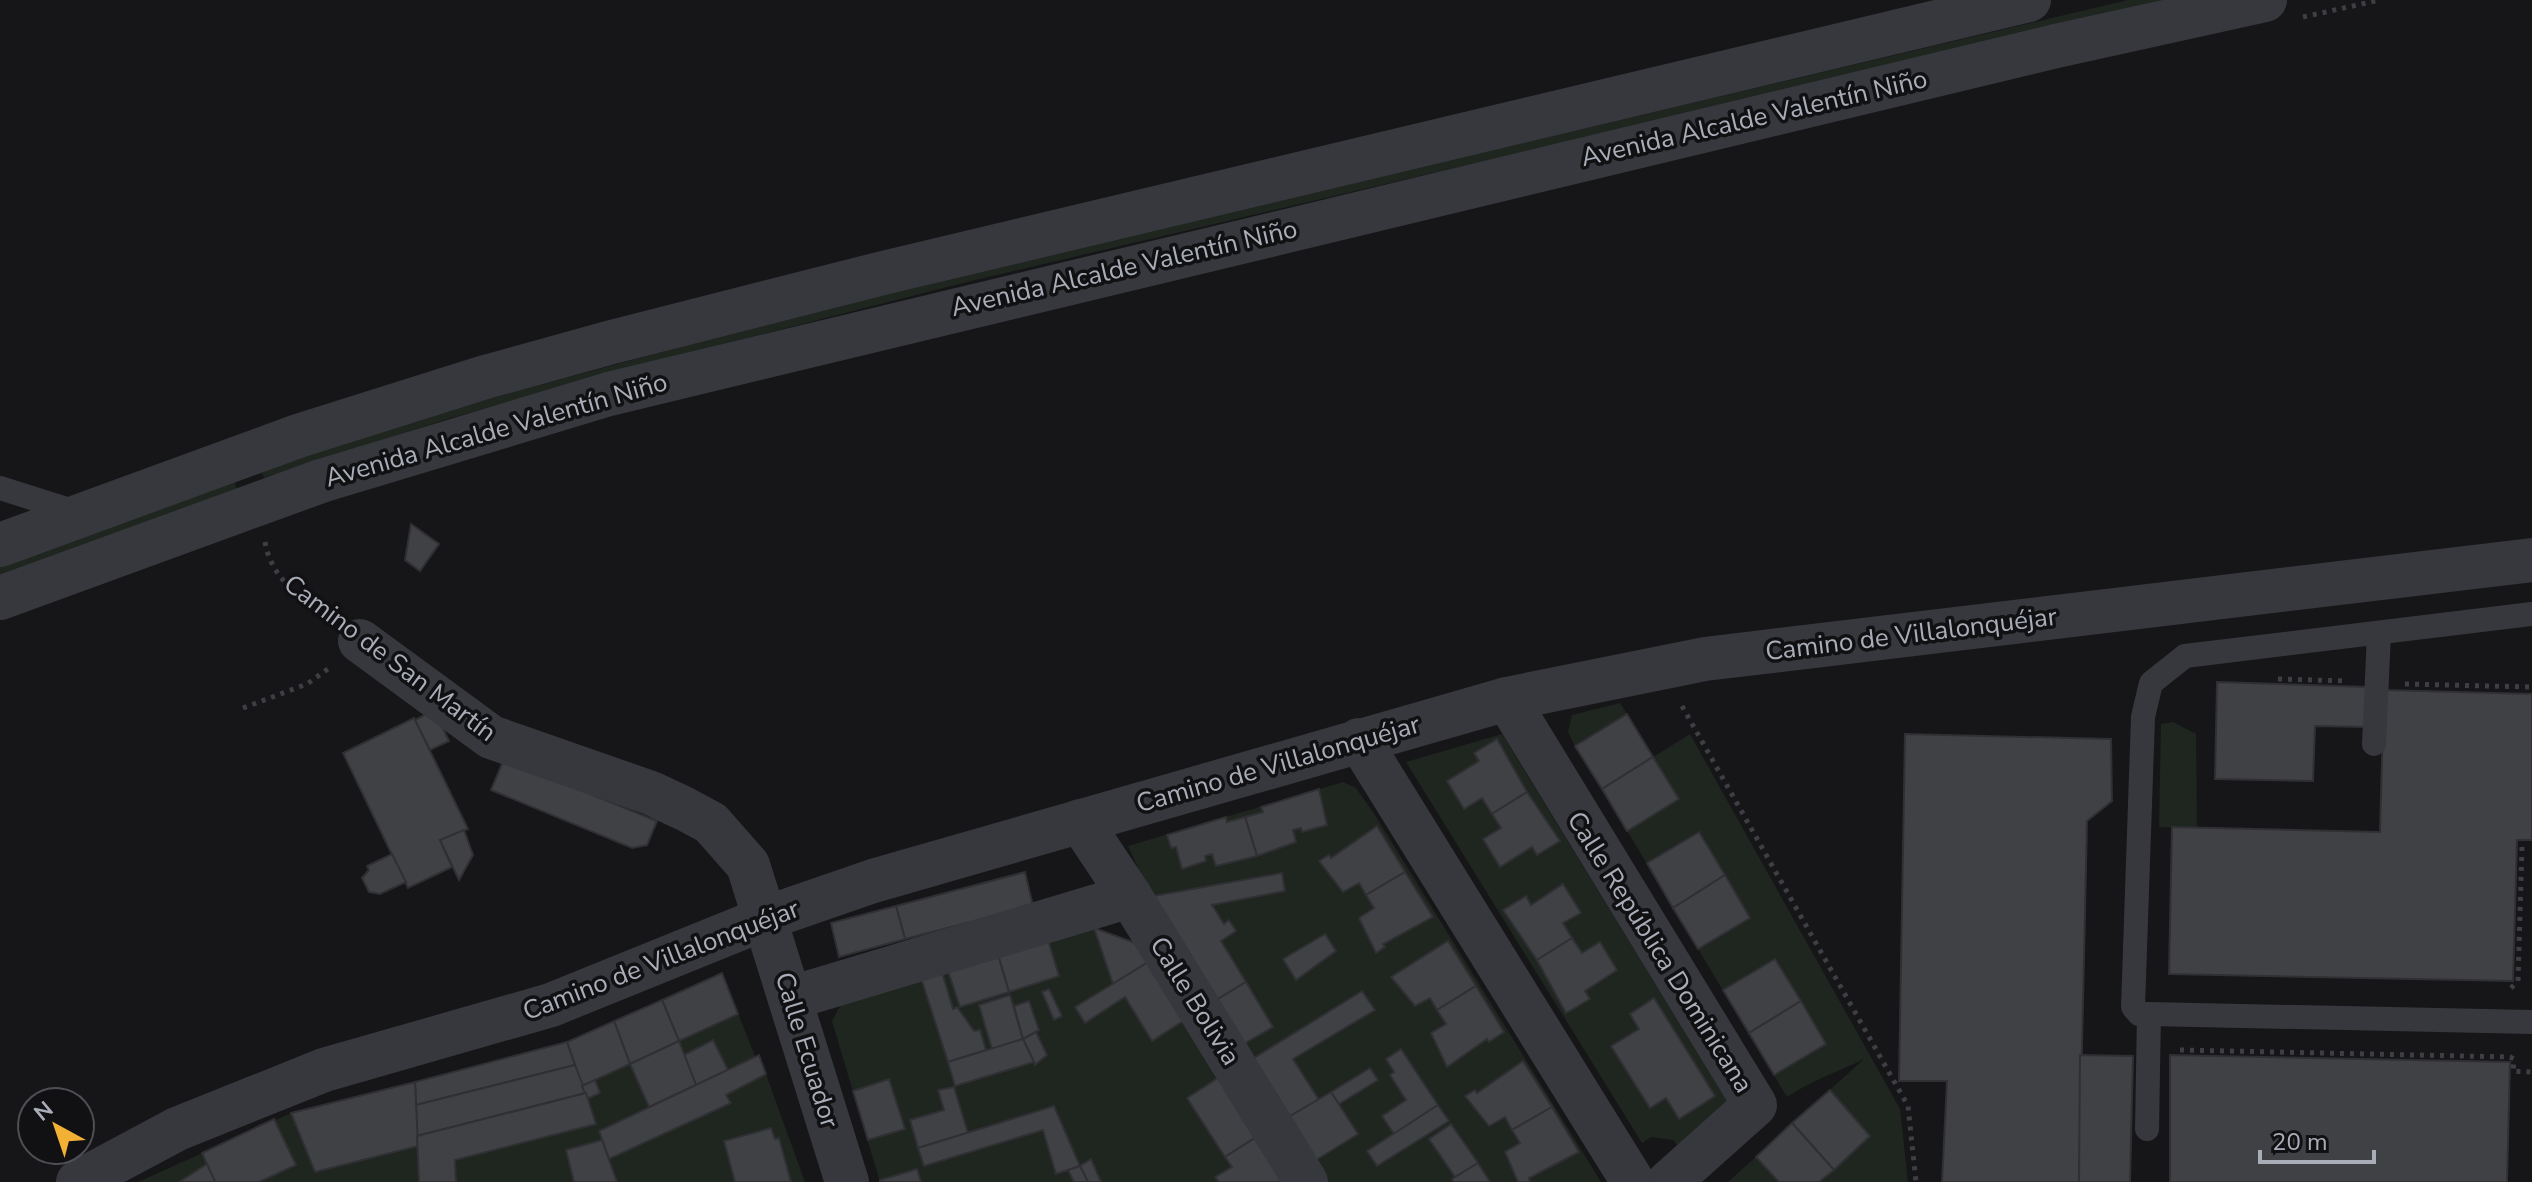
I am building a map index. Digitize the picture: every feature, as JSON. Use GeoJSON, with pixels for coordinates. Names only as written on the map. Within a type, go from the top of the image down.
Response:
{"type":"FeatureCollection","features":[{"type":"Feature","properties":{"kind":"street","name":"Avenida Alcalde Valentín Niño"},"geometry":{"type":"LineString","coordinates":[[0,545],[298,436],[482,378],[627,338],[883,273],[2029,0]]}},
{"type":"Feature","properties":{"kind":"street","name":"Avenida Alcalde Valentín Niño"},"geometry":{"type":"LineString","coordinates":[[0,598],[321,481],[609,394],[2041,49],[2265,0]]}},
{"type":"Feature","properties":{"kind":"street","name":"Camino de Villalonquéjar"},"geometry":{"type":"LineString","coordinates":[[78,1182],[177,1129],[324,1070],[551,1005],[766,918],[873,881],[1507,699],[1705,659],[2532,560]]}},
{"type":"Feature","properties":{"kind":"street","name":"Camino de San Martín"},"geometry":{"type":"LineString","coordinates":[[360,641],[491,737],[651,793],[711,823],[748,865],[766,918]]}},
{"type":"Feature","properties":{"kind":"street","name":"Calle República Dominicana"},"geometry":{"type":"LineString","coordinates":[[1507,699],[1755,1105],[1669,1182]]}},
{"type":"Feature","properties":{"kind":"street"},"geometry":{"type":"LineString","coordinates":[[1359,740],[1633,1182]]}},
{"type":"Feature","properties":{"kind":"street","name":"Calle Bolivia"},"geometry":{"type":"LineString","coordinates":[[1080,821],[1130,896],[1306,1182]]}},
{"type":"Feature","properties":{"kind":"street"},"geometry":{"type":"LineString","coordinates":[[791,998],[1130,896]]}},
{"type":"Feature","properties":{"kind":"street","name":"Calle Ecuador"},"geometry":{"type":"LineString","coordinates":[[766,918],[847,1182]]}},
{"type":"Feature","properties":{"kind":"lane"},"geometry":{"type":"LineString","coordinates":[[0,488],[82,514]]}},
{"type":"Feature","properties":{"kind":"lane"},"geometry":{"type":"LineString","coordinates":[[2532,614],[2185,656],[2151,683],[2143,717],[2133,1007],[2139,1014],[2532,1022]]}},
{"type":"Feature","properties":{"kind":"lane"},"geometry":{"type":"LineString","coordinates":[[2374,744],[2379,633]]}},
{"type":"Feature","properties":{"kind":"lane"},"geometry":{"type":"LineString","coordinates":[[2147,1129],[2149,1014]]}},
{"type":"Feature","properties":{"kind":"path","name":"Camino de San Martín"},"geometry":{"type":"LineString","coordinates":[[263,529],[267,554],[276,573],[297,596],[360,641]]}},
{"type":"Feature","properties":{"kind":"path"},"geometry":{"type":"LineString","coordinates":[[243,708],[307,684],[360,641]]}},
{"type":"Feature","properties":{"kind":"path"},"geometry":{"type":"LineString","coordinates":[[2270,679],[2532,687]]}},
{"type":"Feature","properties":{"kind":"path"},"geometry":{"type":"LineString","coordinates":[[1695,699],[1679,701],[1908,1106],[1916,1182]]}},
{"type":"Feature","properties":{"kind":"path"},"geometry":{"type":"LineString","coordinates":[[2498,987],[2513,988],[2518,981],[2522,846]]}},
{"type":"Feature","properties":{"kind":"path"},"geometry":{"type":"LineString","coordinates":[[2169,1049],[2510,1057],[2514,1059],[2513,1071],[2532,1072]]}},
{"type":"Feature","properties":{"kind":"shaded area"},"geometry":{"type":"Polygon","coordinates":[[[2128,0],[2172,0],[971,281],[653,362],[451,418],[264,478],[261,470],[448,410],[816,310],[2128,0]]]}},
{"type":"Feature","properties":{"kind":"shaded area"},"geometry":{"type":"Polygon","coordinates":[[[234,480],[237,489],[0,578],[0,567],[234,480]]]}},
{"type":"Feature","properties":{"kind":"shaded area"},"geometry":{"type":"Polygon","coordinates":[[[1620,703],[1627,714],[1575,746],[1568,732],[1572,715],[1620,703]]]}},
{"type":"Feature","properties":{"kind":"shaded area"},"geometry":{"type":"Polygon","coordinates":[[[2173,722],[2196,734],[2197,828],[2159,827],[2161,724],[2173,722]]]}},
{"type":"Feature","properties":{"kind":"shaded area"},"geometry":{"type":"Polygon","coordinates":[[[1502,734],[1727,1101],[1679,1147],[1673,1140],[1651,1137],[1642,1143],[1406,762],[1502,734]]]}},
{"type":"Feature","properties":{"kind":"shaded area"},"geometry":{"type":"Polygon","coordinates":[[[1690,734],[1900,1109],[1908,1182],[1728,1182],[1864,1059],[1787,1097],[1602,789],[1690,734]]]}},
{"type":"Feature","properties":{"kind":"shaded area"},"geometry":{"type":"Polygon","coordinates":[[[1343,782],[1356,788],[1375,815],[1601,1182],[1325,1182],[1151,896],[1128,846],[1343,782]]]}},
{"type":"Feature","properties":{"kind":"shaded area"},"geometry":{"type":"Polygon","coordinates":[[[1090,927],[1141,945],[1286,1182],[880,1182],[832,1021],[843,1001],[1090,927]]]}},
{"type":"Feature","properties":{"kind":"shaded area"},"geometry":{"type":"Polygon","coordinates":[[[722,973],[755,1056],[759,1055],[805,1182],[138,1182],[291,1113],[315,1172],[417,1146],[567,1042],[722,973]]]}},
{"type":"Feature","properties":{"kind":"building"},"geometry":{"type":"Polygon","coordinates":[[[411,524],[439,544],[420,571],[405,560],[411,524]]]}},
{"type":"Feature","properties":{"kind":"building"},"geometry":{"type":"Polygon","coordinates":[[[2217,682],[2368,687],[2366,727],[2315,726],[2313,781],[2215,779],[2217,682]]]}},
{"type":"Feature","properties":{"kind":"building"},"geometry":{"type":"Polygon","coordinates":[[[2384,690],[2532,694],[2532,840],[2517,840],[2513,981],[2169,974],[2172,827],[2380,832],[2384,690]]]}},
{"type":"Feature","properties":{"kind":"building"},"geometry":{"type":"Polygon","coordinates":[[[434,710],[449,741],[430,750],[415,720],[434,710]]]}},
{"type":"Feature","properties":{"kind":"building"},"geometry":{"type":"Polygon","coordinates":[[[1627,714],[1653,757],[1602,789],[1575,746],[1627,714]]]}},
{"type":"Feature","properties":{"kind":"building"},"geometry":{"type":"Polygon","coordinates":[[[414,718],[468,829],[440,840],[452,867],[408,888],[343,753],[414,718]]]}},
{"type":"Feature","properties":{"kind":"building"},"geometry":{"type":"Polygon","coordinates":[[[1905,734],[2111,739],[2112,801],[2087,821],[2079,1182],[1942,1182],[1947,1081],[1899,1081],[1905,734]]]}},
{"type":"Feature","properties":{"kind":"building"},"geometry":{"type":"Polygon","coordinates":[[[1497,739],[1527,792],[1492,814],[1482,798],[1464,809],[1447,781],[1479,761],[1474,753],[1497,739]]]}},
{"type":"Feature","properties":{"kind":"building"},"geometry":{"type":"Polygon","coordinates":[[[1653,757],[1679,799],[1627,831],[1602,789],[1653,757]]]}},
{"type":"Feature","properties":{"kind":"building"},"geometry":{"type":"Polygon","coordinates":[[[504,759],[657,821],[647,845],[632,848],[491,790],[504,759]]]}},
{"type":"Feature","properties":{"kind":"building"},"geometry":{"type":"Polygon","coordinates":[[[1319,789],[1327,825],[1302,832],[1301,828],[1293,830],[1296,842],[1257,856],[1245,817],[1263,812],[1261,807],[1319,789]]]}},
{"type":"Feature","properties":{"kind":"building"},"geometry":{"type":"Polygon","coordinates":[[[1527,792],[1560,841],[1537,855],[1532,847],[1500,867],[1483,839],[1501,828],[1492,814],[1527,792]]]}},
{"type":"Feature","properties":{"kind":"building"},"geometry":{"type":"Polygon","coordinates":[[[1226,817],[1227,822],[1245,817],[1257,856],[1216,866],[1212,854],[1205,856],[1206,861],[1182,869],[1176,847],[1171,848],[1167,835],[1226,817]]]}},
{"type":"Feature","properties":{"kind":"building"},"geometry":{"type":"Polygon","coordinates":[[[1377,826],[1405,872],[1366,895],[1359,883],[1343,892],[1319,861],[1329,855],[1331,858],[1377,826]]]}},
{"type":"Feature","properties":{"kind":"building"},"geometry":{"type":"Polygon","coordinates":[[[464,830],[473,855],[459,880],[440,840],[464,830]]]}},
{"type":"Feature","properties":{"kind":"building"},"geometry":{"type":"Polygon","coordinates":[[[1699,832],[1725,875],[1673,908],[1647,863],[1699,832]]]}},
{"type":"Feature","properties":{"kind":"building"},"geometry":{"type":"Polygon","coordinates":[[[392,854],[406,882],[380,894],[369,892],[362,878],[369,870],[367,866],[392,854]]]}},
{"type":"Feature","properties":{"kind":"building"},"geometry":{"type":"Polygon","coordinates":[[[1025,872],[1033,906],[905,939],[896,906],[1025,872]]]}},
{"type":"Feature","properties":{"kind":"building"},"geometry":{"type":"Polygon","coordinates":[[[1405,872],[1433,917],[1383,944],[1385,947],[1376,953],[1359,918],[1374,908],[1366,895],[1405,872]]]}},
{"type":"Feature","properties":{"kind":"building"},"geometry":{"type":"Polygon","coordinates":[[[1282,873],[1285,891],[1212,905],[1224,924],[1229,920],[1236,931],[1221,941],[1246,982],[1213,1002],[1148,897],[1282,873]]]}},
{"type":"Feature","properties":{"kind":"building"},"geometry":{"type":"Polygon","coordinates":[[[1725,875],[1750,918],[1698,949],[1673,908],[1725,875]]]}},
{"type":"Feature","properties":{"kind":"building"},"geometry":{"type":"Polygon","coordinates":[[[1563,884],[1581,913],[1563,923],[1572,938],[1537,960],[1503,910],[1526,896],[1531,905],[1563,884]]]}},
{"type":"Feature","properties":{"kind":"building"},"geometry":{"type":"Polygon","coordinates":[[[896,906],[905,939],[839,957],[831,923],[896,906]]]}},
{"type":"Feature","properties":{"kind":"building"},"geometry":{"type":"Polygon","coordinates":[[[1094,928],[1141,945],[1150,961],[1113,984],[1094,928]]]}},
{"type":"Feature","properties":{"kind":"building"},"geometry":{"type":"Polygon","coordinates":[[[1325,934],[1336,951],[1296,980],[1283,959],[1325,934]]]}},
{"type":"Feature","properties":{"kind":"building"},"geometry":{"type":"Polygon","coordinates":[[[1572,938],[1582,953],[1600,942],[1617,970],[1585,991],[1590,999],[1566,1013],[1537,960],[1572,938]]]}},
{"type":"Feature","properties":{"kind":"building"},"geometry":{"type":"Polygon","coordinates":[[[1048,940],[1059,976],[1009,992],[998,955],[1048,940]]]}},
{"type":"Feature","properties":{"kind":"building"},"geometry":{"type":"Polygon","coordinates":[[[1448,941],[1476,986],[1437,1010],[1430,998],[1415,1006],[1391,977],[1448,941]]]}},
{"type":"Feature","properties":{"kind":"building"},"geometry":{"type":"Polygon","coordinates":[[[998,955],[1009,992],[960,1007],[948,971],[998,955]]]}},
{"type":"Feature","properties":{"kind":"building"},"geometry":{"type":"Polygon","coordinates":[[[1775,959],[1801,1001],[1749,1033],[1723,990],[1775,959]]]}},
{"type":"Feature","properties":{"kind":"building"},"geometry":{"type":"Polygon","coordinates":[[[1150,961],[1186,1019],[1152,1041],[1125,997],[1085,1023],[1075,1007],[1150,961]]]}},
{"type":"Feature","properties":{"kind":"building"},"geometry":{"type":"Polygon","coordinates":[[[942,972],[953,1009],[957,1007],[974,1031],[980,1030],[986,1050],[948,1062],[921,978],[942,972]]]}},
{"type":"Feature","properties":{"kind":"building"},"geometry":{"type":"Polygon","coordinates":[[[722,973],[738,1014],[679,1041],[662,1000],[722,973]]]}},
{"type":"Feature","properties":{"kind":"building"},"geometry":{"type":"Polygon","coordinates":[[[1246,982],[1273,1027],[1240,1046],[1213,1002],[1246,982]]]}},
{"type":"Feature","properties":{"kind":"building"},"geometry":{"type":"Polygon","coordinates":[[[1476,986],[1504,1032],[1489,1042],[1487,1039],[1447,1067],[1431,1033],[1446,1024],[1437,1010],[1476,986]]]}},
{"type":"Feature","properties":{"kind":"building"},"geometry":{"type":"Polygon","coordinates":[[[1049,989],[1062,1016],[1054,1020],[1042,992],[1049,989]]]}},
{"type":"Feature","properties":{"kind":"building"},"geometry":{"type":"Polygon","coordinates":[[[1362,991],[1375,1010],[1293,1059],[1319,1100],[1285,1119],[1249,1061],[1362,991]]]}},
{"type":"Feature","properties":{"kind":"building"},"geometry":{"type":"Polygon","coordinates":[[[1010,995],[1023,1039],[992,1049],[979,1005],[1010,995]]]}},
{"type":"Feature","properties":{"kind":"building"},"geometry":{"type":"Polygon","coordinates":[[[1654,998],[1715,1096],[1679,1119],[1666,1098],[1650,1108],[1611,1046],[1639,1029],[1630,1014],[1654,998]]]}},
{"type":"Feature","properties":{"kind":"building"},"geometry":{"type":"Polygon","coordinates":[[[662,1000],[679,1041],[630,1064],[614,1021],[662,1000]]]}},
{"type":"Feature","properties":{"kind":"building"},"geometry":{"type":"Polygon","coordinates":[[[1029,1001],[1039,1030],[1023,1039],[1014,1006],[1029,1001]]]}},
{"type":"Feature","properties":{"kind":"building"},"geometry":{"type":"Polygon","coordinates":[[[1801,1001],[1826,1044],[1774,1075],[1749,1033],[1801,1001]]]}},
{"type":"Feature","properties":{"kind":"building"},"geometry":{"type":"Polygon","coordinates":[[[614,1021],[630,1064],[582,1086],[567,1042],[614,1021]]]}},
{"type":"Feature","properties":{"kind":"building"},"geometry":{"type":"Polygon","coordinates":[[[1036,1032],[1047,1055],[1035,1065],[1023,1039],[1036,1032]]]}},
{"type":"Feature","properties":{"kind":"building"},"geometry":{"type":"Polygon","coordinates":[[[1023,1039],[1034,1062],[955,1086],[948,1062],[1023,1039]]]}},
{"type":"Feature","properties":{"kind":"building"},"geometry":{"type":"Polygon","coordinates":[[[713,1040],[728,1070],[696,1085],[684,1055],[713,1040]]]}},
{"type":"Feature","properties":{"kind":"building"},"geometry":{"type":"Polygon","coordinates":[[[679,1041],[696,1085],[649,1107],[630,1064],[679,1041]]]}},
{"type":"Feature","properties":{"kind":"building"},"geometry":{"type":"Polygon","coordinates":[[[567,1042],[575,1065],[416,1105],[415,1082],[567,1042]]]}},
{"type":"Feature","properties":{"kind":"building"},"geometry":{"type":"Polygon","coordinates":[[[1401,1049],[1438,1105],[1394,1134],[1382,1116],[1406,1100],[1390,1075],[1394,1072],[1386,1059],[1401,1049]]]}},
{"type":"Feature","properties":{"kind":"building"},"geometry":{"type":"Polygon","coordinates":[[[759,1055],[766,1074],[726,1095],[731,1103],[609,1159],[599,1131],[759,1055]]]}},
{"type":"Feature","properties":{"kind":"building"},"geometry":{"type":"Polygon","coordinates":[[[2080,1055],[2133,1056],[2130,1182],[2079,1182],[2080,1055]]]}},
{"type":"Feature","properties":{"kind":"building"},"geometry":{"type":"Polygon","coordinates":[[[2170,1055],[2510,1062],[2507,1182],[2170,1182],[2170,1055]]]}},
{"type":"Feature","properties":{"kind":"building"},"geometry":{"type":"Polygon","coordinates":[[[1523,1061],[1552,1107],[1512,1130],[1505,1117],[1489,1126],[1465,1096],[1475,1090],[1477,1093],[1523,1061]]]}},
{"type":"Feature","properties":{"kind":"building"},"geometry":{"type":"Polygon","coordinates":[[[575,1065],[586,1093],[417,1136],[416,1105],[575,1065]]]}},
{"type":"Feature","properties":{"kind":"building"},"geometry":{"type":"Polygon","coordinates":[[[1370,1068],[1378,1080],[1339,1104],[1331,1092],[1370,1068]]]}},
{"type":"Feature","properties":{"kind":"building"},"geometry":{"type":"Polygon","coordinates":[[[1221,1076],[1258,1136],[1225,1157],[1187,1098],[1221,1076]]]}},
{"type":"Feature","properties":{"kind":"building"},"geometry":{"type":"Polygon","coordinates":[[[889,1079],[905,1129],[868,1140],[853,1091],[889,1079]]]}},
{"type":"Feature","properties":{"kind":"building"},"geometry":{"type":"Polygon","coordinates":[[[595,1080],[600,1093],[587,1099],[582,1086],[595,1080]]]}},
{"type":"Feature","properties":{"kind":"building"},"geometry":{"type":"Polygon","coordinates":[[[415,1082],[418,1146],[315,1172],[291,1113],[415,1082]]]}},
{"type":"Feature","properties":{"kind":"building"},"geometry":{"type":"Polygon","coordinates":[[[954,1087],[968,1133],[918,1148],[910,1120],[944,1110],[938,1090],[954,1087]]]}},
{"type":"Feature","properties":{"kind":"building"},"geometry":{"type":"Polygon","coordinates":[[[1830,1090],[1870,1136],[1834,1170],[1792,1123],[1830,1090]]]}},
{"type":"Feature","properties":{"kind":"building"},"geometry":{"type":"Polygon","coordinates":[[[1331,1092],[1358,1134],[1313,1162],[1285,1119],[1331,1092]]]}},
{"type":"Feature","properties":{"kind":"building"},"geometry":{"type":"Polygon","coordinates":[[[586,1093],[596,1124],[455,1160],[456,1182],[419,1182],[417,1136],[586,1093]]]}},
{"type":"Feature","properties":{"kind":"building"},"geometry":{"type":"Polygon","coordinates":[[[1438,1105],[1449,1121],[1377,1166],[1367,1151],[1438,1105]]]}},
{"type":"Feature","properties":{"kind":"building"},"geometry":{"type":"Polygon","coordinates":[[[1054,1106],[1080,1166],[1056,1174],[1043,1130],[924,1166],[918,1148],[1054,1106]]]}},
{"type":"Feature","properties":{"kind":"building"},"geometry":{"type":"Polygon","coordinates":[[[1552,1107],[1579,1152],[1529,1178],[1530,1182],[1518,1182],[1505,1152],[1520,1143],[1512,1130],[1552,1107]]]}},
{"type":"Feature","properties":{"kind":"building"},"geometry":{"type":"Polygon","coordinates":[[[274,1119],[296,1165],[259,1182],[215,1182],[202,1153],[274,1119]]]}},
{"type":"Feature","properties":{"kind":"building"},"geometry":{"type":"Polygon","coordinates":[[[1792,1123],[1834,1170],[1819,1182],[1779,1182],[1756,1157],[1792,1123]]]}},
{"type":"Feature","properties":{"kind":"building"},"geometry":{"type":"Polygon","coordinates":[[[1451,1124],[1478,1163],[1455,1177],[1429,1139],[1451,1124]]]}},
{"type":"Feature","properties":{"kind":"building"},"geometry":{"type":"Polygon","coordinates":[[[771,1128],[775,1139],[779,1138],[791,1182],[735,1182],[724,1141],[771,1128]]]}},
{"type":"Feature","properties":{"kind":"building"},"geometry":{"type":"Polygon","coordinates":[[[1258,1136],[1286,1182],[1219,1182],[1215,1177],[1232,1167],[1225,1157],[1258,1136]]]}},
{"type":"Feature","properties":{"kind":"building"},"geometry":{"type":"Polygon","coordinates":[[[602,1140],[617,1182],[574,1182],[566,1150],[602,1140]]]}},
{"type":"Feature","properties":{"kind":"building"},"geometry":{"type":"Polygon","coordinates":[[[1091,1159],[1101,1182],[1088,1182],[1080,1166],[1091,1159]]]}},
{"type":"Feature","properties":{"kind":"building"},"geometry":{"type":"Polygon","coordinates":[[[1478,1163],[1490,1182],[1454,1182],[1452,1179],[1478,1163]]]}},
{"type":"Feature","properties":{"kind":"building"},"geometry":{"type":"Polygon","coordinates":[[[207,1164],[215,1182],[179,1182],[207,1164]]]}},
{"type":"Feature","properties":{"kind":"building"},"geometry":{"type":"Polygon","coordinates":[[[1080,1166],[1088,1182],[1074,1182],[1068,1170],[1080,1166]]]}},
{"type":"Feature","properties":{"kind":"building"},"geometry":{"type":"Polygon","coordinates":[[[917,1169],[921,1182],[880,1182],[880,1180],[917,1169]]]}}]}
